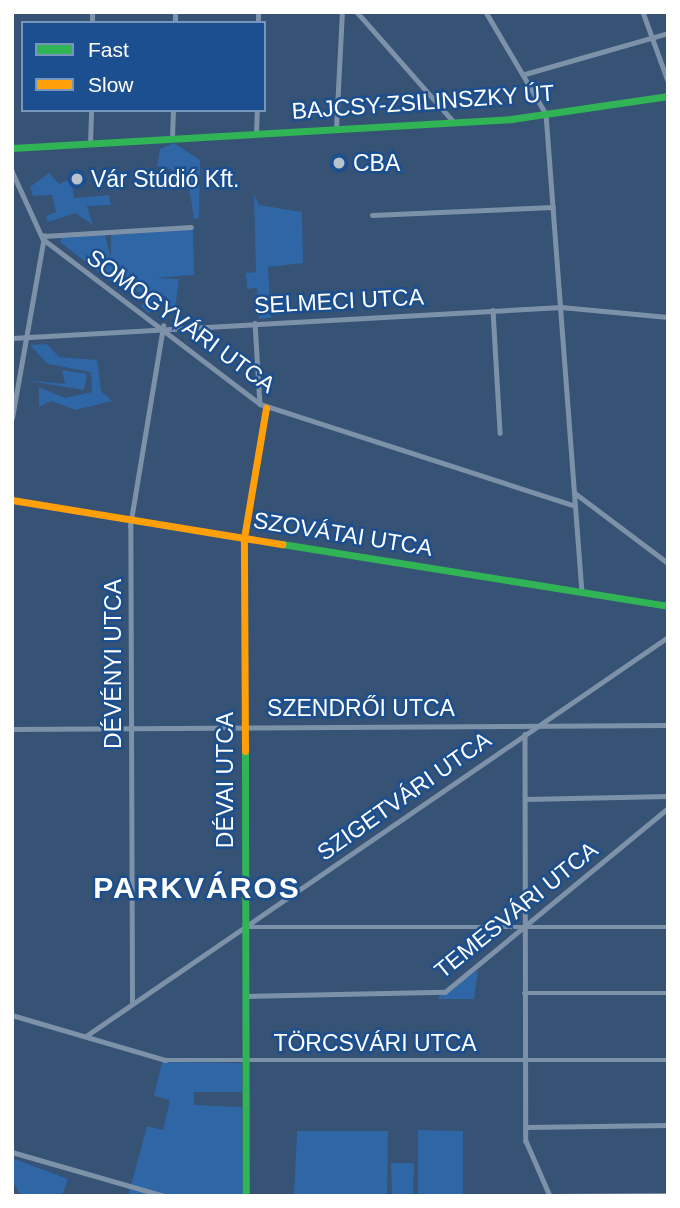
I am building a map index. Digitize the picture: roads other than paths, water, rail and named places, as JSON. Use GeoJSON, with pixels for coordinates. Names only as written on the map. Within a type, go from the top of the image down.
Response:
{"type":"FeatureCollection","features":[{"type":"Feature","properties":{"kind":"street"},"geometry":{"type":"LineString","coordinates":[[336,129],[342,12]]}},
{"type":"Feature","properties":{"kind":"street"},"geometry":{"type":"LineString","coordinates":[[356,12],[454,122]]}},
{"type":"Feature","properties":{"kind":"street"},"geometry":{"type":"LineString","coordinates":[[486,12],[547,114],[583,592]]}},
{"type":"Feature","properties":{"kind":"street"},"geometry":{"type":"LineString","coordinates":[[643,12],[668,81]]}},
{"type":"Feature","properties":{"kind":"street"},"geometry":{"type":"LineString","coordinates":[[525,74],[668,33]]}},
{"type":"Feature","properties":{"kind":"street","name":"BAJCSY-ZSILINSZKY ÚT"},"geometry":{"type":"LineString","coordinates":[[12,148],[454,122],[547,114],[668,96]]}},
{"type":"Feature","properties":{"kind":"street"},"geometry":{"type":"LineString","coordinates":[[90,143],[91,112]]}},
{"type":"Feature","properties":{"kind":"street"},"geometry":{"type":"LineString","coordinates":[[172,138],[173,112]]}},
{"type":"Feature","properties":{"kind":"street"},"geometry":{"type":"LineString","coordinates":[[256,134],[257,112]]}},
{"type":"Feature","properties":{"kind":"street","name":"SOMOGYVÁRI UTCA"},"geometry":{"type":"LineString","coordinates":[[12,171],[43,239],[263,406],[575,506]]}},
{"type":"Feature","properties":{"kind":"street"},"geometry":{"type":"LineString","coordinates":[[372,215],[553,206]]}},
{"type":"Feature","properties":{"kind":"street"},"geometry":{"type":"LineString","coordinates":[[12,418],[43,239],[191,227]]}},
{"type":"Feature","properties":{"kind":"street","name":"SELMECI UTCA"},"geometry":{"type":"LineString","coordinates":[[12,338],[561,307],[668,317]]}},
{"type":"Feature","properties":{"kind":"street"},"geometry":{"type":"LineString","coordinates":[[493,310],[500,433]]}},
{"type":"Feature","properties":{"kind":"street","name":"DÉVAI UTCA"},"geometry":{"type":"LineString","coordinates":[[246,1196],[244,538],[263,406],[255,323]]}},
{"type":"Feature","properties":{"kind":"street","name":"DÉVÉNYI UTCA"},"geometry":{"type":"LineString","coordinates":[[132,1004],[129,728],[131,520],[161,328]]}},
{"type":"Feature","properties":{"kind":"street"},"geometry":{"type":"LineString","coordinates":[[574,493],[668,563]]}},
{"type":"Feature","properties":{"kind":"street","name":"SZOVÁTAI UTCA"},"geometry":{"type":"LineString","coordinates":[[12,500],[668,606]]}},
{"type":"Feature","properties":{"kind":"street","name":"SZIGETVÁRI UTCA"},"geometry":{"type":"LineString","coordinates":[[86,1036],[668,637]]}},
{"type":"Feature","properties":{"kind":"street","name":"SZENDRŐI UTCA"},"geometry":{"type":"LineString","coordinates":[[12,729],[668,725]]}},
{"type":"Feature","properties":{"kind":"street"},"geometry":{"type":"LineString","coordinates":[[525,734],[524,993],[528,1151],[549,1196],[668,1195]]}},
{"type":"Feature","properties":{"kind":"street"},"geometry":{"type":"LineString","coordinates":[[525,799],[668,796]]}},
{"type":"Feature","properties":{"kind":"street","name":"TEMESVÁRI UTCA"},"geometry":{"type":"LineString","coordinates":[[245,996],[441,994],[668,808]]}},
{"type":"Feature","properties":{"kind":"street"},"geometry":{"type":"LineString","coordinates":[[245,927],[668,927]]}},
{"type":"Feature","properties":{"kind":"street"},"geometry":{"type":"LineString","coordinates":[[524,993],[668,993]]}},
{"type":"Feature","properties":{"kind":"street"},"geometry":{"type":"LineString","coordinates":[[12,1015],[86,1036]]}},
{"type":"Feature","properties":{"kind":"street","name":"TÖRCSVÁRI UTCA"},"geometry":{"type":"LineString","coordinates":[[86,1036],[166,1060],[668,1060]]}},
{"type":"Feature","properties":{"kind":"street"},"geometry":{"type":"LineString","coordinates":[[526,1127],[668,1125]]}},
{"type":"Feature","properties":{"kind":"street"},"geometry":{"type":"LineString","coordinates":[[12,1152],[164,1196]]}},
{"type":"Feature","properties":{"kind":"place","name":"CBA"},"geometry":{"type":"Point","coordinates":[339,163]}},
{"type":"Feature","properties":{"kind":"place","name":"Vár Stúdió Kft."},"geometry":{"type":"Point","coordinates":[77,179]}},
{"type":"Feature","properties":{"kind":"district","name":"PARKVÁROS"},"geometry":{"type":"Point","coordinates":[197,888]}}]}
